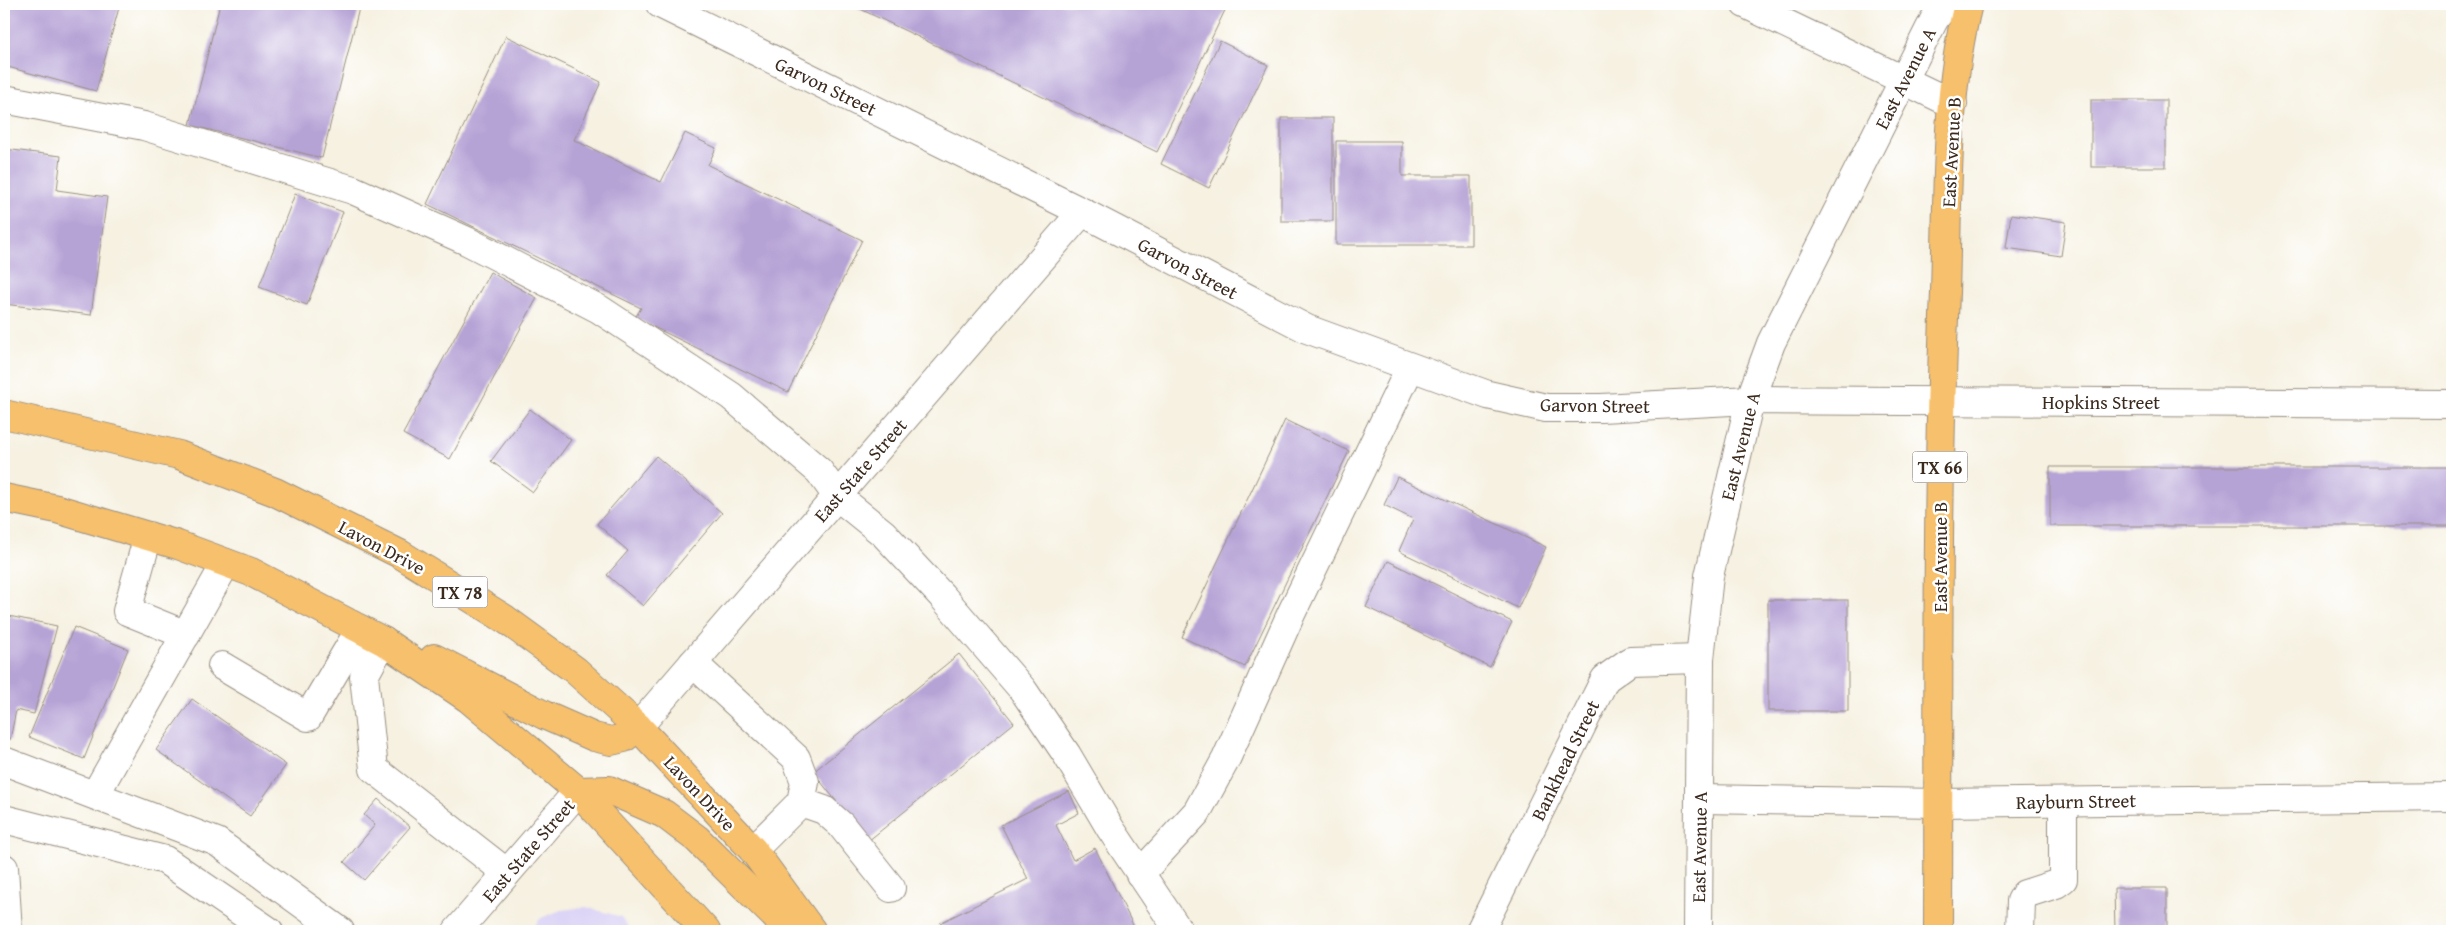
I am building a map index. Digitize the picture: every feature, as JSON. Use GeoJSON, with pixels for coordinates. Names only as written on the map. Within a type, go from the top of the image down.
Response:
{"type":"FeatureCollection","features":[{"type":"Feature","properties":{"kind":"main road","name":"East Avenue B"},"geometry":{"type":"LineString","coordinates":[[1938,931],[1940,401],[1953,104],[1958,42],[1968,4]]}},
{"type":"Feature","properties":{"kind":"main road","name":"Lavon Drive"},"geometry":{"type":"LineString","coordinates":[[4,414],[179,455],[275,492],[400,554],[505,619],[575,670],[638,727],[753,850],[812,931]]}},
{"type":"Feature","properties":{"kind":"main road"},"geometry":{"type":"LineString","coordinates":[[4,498],[57,509],[148,536],[251,572],[371,635],[469,699],[578,791],[706,931]]}},
{"type":"Feature","properties":{"kind":"main road"},"geometry":{"type":"LineString","coordinates":[[371,635],[441,661],[544,715],[594,737],[611,741],[618,740],[624,738],[638,727]]}},
{"type":"Feature","properties":{"kind":"main road"},"geometry":{"type":"LineString","coordinates":[[578,791],[609,790],[664,814],[697,839],[790,931]]}},
{"type":"Feature","properties":{"kind":"street","name":"Garvon Street"},"geometry":{"type":"LineString","coordinates":[[660,4],[1082,212],[1307,329],[1410,368],[1488,395],[1546,408],[1600,408],[1750,400]]}},
{"type":"Feature","properties":{"kind":"street"},"geometry":{"type":"LineString","coordinates":[[1745,4],[1953,104]]}},
{"type":"Feature","properties":{"kind":"street","name":"East Avenue A"},"geometry":{"type":"LineString","coordinates":[[1698,931],[1701,799],[1700,659],[1709,576],[1750,400],[1771,343],[1904,80],[1945,4]]}},
{"type":"Feature","properties":{"kind":"street"},"geometry":{"type":"LineString","coordinates":[[4,99],[144,126],[353,190],[467,241],[599,309],[731,396],[820,471],[837,496],[884,534],[942,596],[1023,690],[1067,755],[1110,828],[1179,931]]}},
{"type":"Feature","properties":{"kind":"street","name":"East State Street"},"geometry":{"type":"LineString","coordinates":[[638,727],[1082,212]]}},
{"type":"Feature","properties":{"kind":"street"},"geometry":{"type":"LineString","coordinates":[[1140,874],[1197,812],[1226,759],[1290,614],[1410,368]]}},
{"type":"Feature","properties":{"kind":"street","name":"Hopkins Street"},"geometry":{"type":"LineString","coordinates":[[1750,400],[2452,404]]}},
{"type":"Feature","properties":{"kind":"street"},"geometry":{"type":"LineString","coordinates":[[148,536],[127,611],[186,635]]}},
{"type":"Feature","properties":{"kind":"street"},"geometry":{"type":"LineString","coordinates":[[95,795],[226,563]]}},
{"type":"Feature","properties":{"kind":"street"},"geometry":{"type":"LineString","coordinates":[[222,666],[308,717],[371,635]]}},
{"type":"Feature","properties":{"kind":"street"},"geometry":{"type":"LineString","coordinates":[[371,635],[364,676],[374,769],[507,873]]}},
{"type":"Feature","properties":{"kind":"street","name":"Bankhead Street"},"geometry":{"type":"LineString","coordinates":[[1480,931],[1605,679],[1630,661],[1700,659]]}},
{"type":"Feature","properties":{"kind":"street"},"geometry":{"type":"LineString","coordinates":[[693,663],[796,758],[805,782],[801,802],[753,850]]}},
{"type":"Feature","properties":{"kind":"street"},"geometry":{"type":"LineString","coordinates":[[4,761],[217,842],[340,931]]}},
{"type":"Feature","properties":{"kind":"street","name":"East State Street"},"geometry":{"type":"LineString","coordinates":[[457,931],[578,791]]}},
{"type":"Feature","properties":{"kind":"street","name":"Rayburn Street"},"geometry":{"type":"LineString","coordinates":[[1701,799],[1939,803],[2452,797]]}},
{"type":"Feature","properties":{"kind":"street"},"geometry":{"type":"LineString","coordinates":[[801,802],[824,810],[842,825],[891,888]]}},
{"type":"Feature","properties":{"kind":"street"},"geometry":{"type":"LineString","coordinates":[[2020,931],[2021,902],[2025,894],[2056,884],[2063,879],[2063,802]]}},
{"type":"Feature","properties":{"kind":"street"},"geometry":{"type":"LineString","coordinates":[[4,819],[165,860],[269,931]]}},
{"type":"Feature","properties":{"kind":"street"},"geometry":{"type":"LineString","coordinates":[[4,868],[8,931]]}},
{"type":"Feature","properties":{"kind":"shaded area"},"geometry":{"type":"Polygon","coordinates":[[[586,907],[621,917],[631,931],[530,931],[541,918],[561,910],[586,907]]]}},
{"type":"Feature","properties":{"kind":"building"},"geometry":{"type":"Polygon","coordinates":[[[4,4],[120,4],[96,91],[4,66],[4,4]]]}},
{"type":"Feature","properties":{"kind":"building"},"geometry":{"type":"Polygon","coordinates":[[[220,4],[360,4],[322,158],[190,125],[220,4]]]}},
{"type":"Feature","properties":{"kind":"building"},"geometry":{"type":"Polygon","coordinates":[[[850,4],[1228,4],[1157,152],[850,4]]]}},
{"type":"Feature","properties":{"kind":"building"},"geometry":{"type":"Polygon","coordinates":[[[506,36],[601,82],[574,140],[661,182],[685,133],[716,148],[708,165],[862,240],[788,392],[635,318],[641,308],[427,204],[506,36]]]}},
{"type":"Feature","properties":{"kind":"building"},"geometry":{"type":"Polygon","coordinates":[[[1220,41],[1268,65],[1209,188],[1161,164],[1220,41]]]}},
{"type":"Feature","properties":{"kind":"building"},"geometry":{"type":"Polygon","coordinates":[[[2091,100],[2166,100],[2166,167],[2091,167],[2091,100]]]}},
{"type":"Feature","properties":{"kind":"building"},"geometry":{"type":"Polygon","coordinates":[[[1281,118],[1333,118],[1333,221],[1281,221],[1281,118]]]}},
{"type":"Feature","properties":{"kind":"building"},"geometry":{"type":"Polygon","coordinates":[[[1336,141],[1402,141],[1402,176],[1471,176],[1471,245],[1336,245],[1336,141]]]}},
{"type":"Feature","properties":{"kind":"building"},"geometry":{"type":"Polygon","coordinates":[[[4,149],[61,156],[57,190],[107,197],[91,315],[4,304],[4,149]]]}},
{"type":"Feature","properties":{"kind":"building"},"geometry":{"type":"Polygon","coordinates":[[[295,194],[343,212],[307,305],[259,287],[295,194]]]}},
{"type":"Feature","properties":{"kind":"building"},"geometry":{"type":"Polygon","coordinates":[[[2011,214],[2066,222],[2061,256],[2006,248],[2011,214]]]}},
{"type":"Feature","properties":{"kind":"building"},"geometry":{"type":"Polygon","coordinates":[[[490,272],[537,298],[450,459],[403,434],[490,272]]]}},
{"type":"Feature","properties":{"kind":"building"},"geometry":{"type":"Polygon","coordinates":[[[530,409],[571,440],[533,492],[491,461],[530,409]]]}},
{"type":"Feature","properties":{"kind":"building"},"geometry":{"type":"Polygon","coordinates":[[[1285,420],[1349,451],[1245,667],[1182,637],[1285,420]]]}},
{"type":"Feature","properties":{"kind":"building"},"geometry":{"type":"Polygon","coordinates":[[[656,456],[722,513],[643,606],[607,575],[628,551],[597,524],[656,456]]]}},
{"type":"Feature","properties":{"kind":"building"},"geometry":{"type":"Polygon","coordinates":[[[2050,467],[2452,467],[2452,526],[2050,526],[2050,467]]]}},
{"type":"Feature","properties":{"kind":"building"},"geometry":{"type":"Polygon","coordinates":[[[1397,477],[1546,547],[1518,608],[1399,551],[1413,519],[1384,505],[1397,477]]]}},
{"type":"Feature","properties":{"kind":"building"},"geometry":{"type":"Polygon","coordinates":[[[1388,561],[1512,622],[1490,667],[1366,607],[1388,561]]]}},
{"type":"Feature","properties":{"kind":"building"},"geometry":{"type":"Polygon","coordinates":[[[1768,600],[1848,600],[1848,711],[1768,711],[1768,600]]]}},
{"type":"Feature","properties":{"kind":"building"},"geometry":{"type":"Polygon","coordinates":[[[4,615],[57,626],[34,714],[16,710],[10,740],[4,739],[4,615]]]}},
{"type":"Feature","properties":{"kind":"building"},"geometry":{"type":"Polygon","coordinates":[[[74,627],[128,649],[84,759],[29,737],[74,627]]]}},
{"type":"Feature","properties":{"kind":"building"},"geometry":{"type":"Polygon","coordinates":[[[959,654],[1014,723],[868,841],[813,772],[959,654]]]}},
{"type":"Feature","properties":{"kind":"building"},"geometry":{"type":"Polygon","coordinates":[[[192,699],[286,765],[250,816],[156,750],[192,699]]]}},
{"type":"Feature","properties":{"kind":"building"},"geometry":{"type":"Polygon","coordinates":[[[1069,791],[1079,813],[1056,825],[1073,860],[1095,848],[1136,931],[945,931],[940,923],[1028,879],[1001,825],[1069,791]]]}},
{"type":"Feature","properties":{"kind":"building"},"geometry":{"type":"Polygon","coordinates":[[[378,799],[410,827],[364,880],[344,862],[375,825],[364,815],[378,799]]]}},
{"type":"Feature","properties":{"kind":"building"},"geometry":{"type":"Polygon","coordinates":[[[2114,888],[2167,888],[2167,931],[2115,931],[2114,888]]]}}]}
